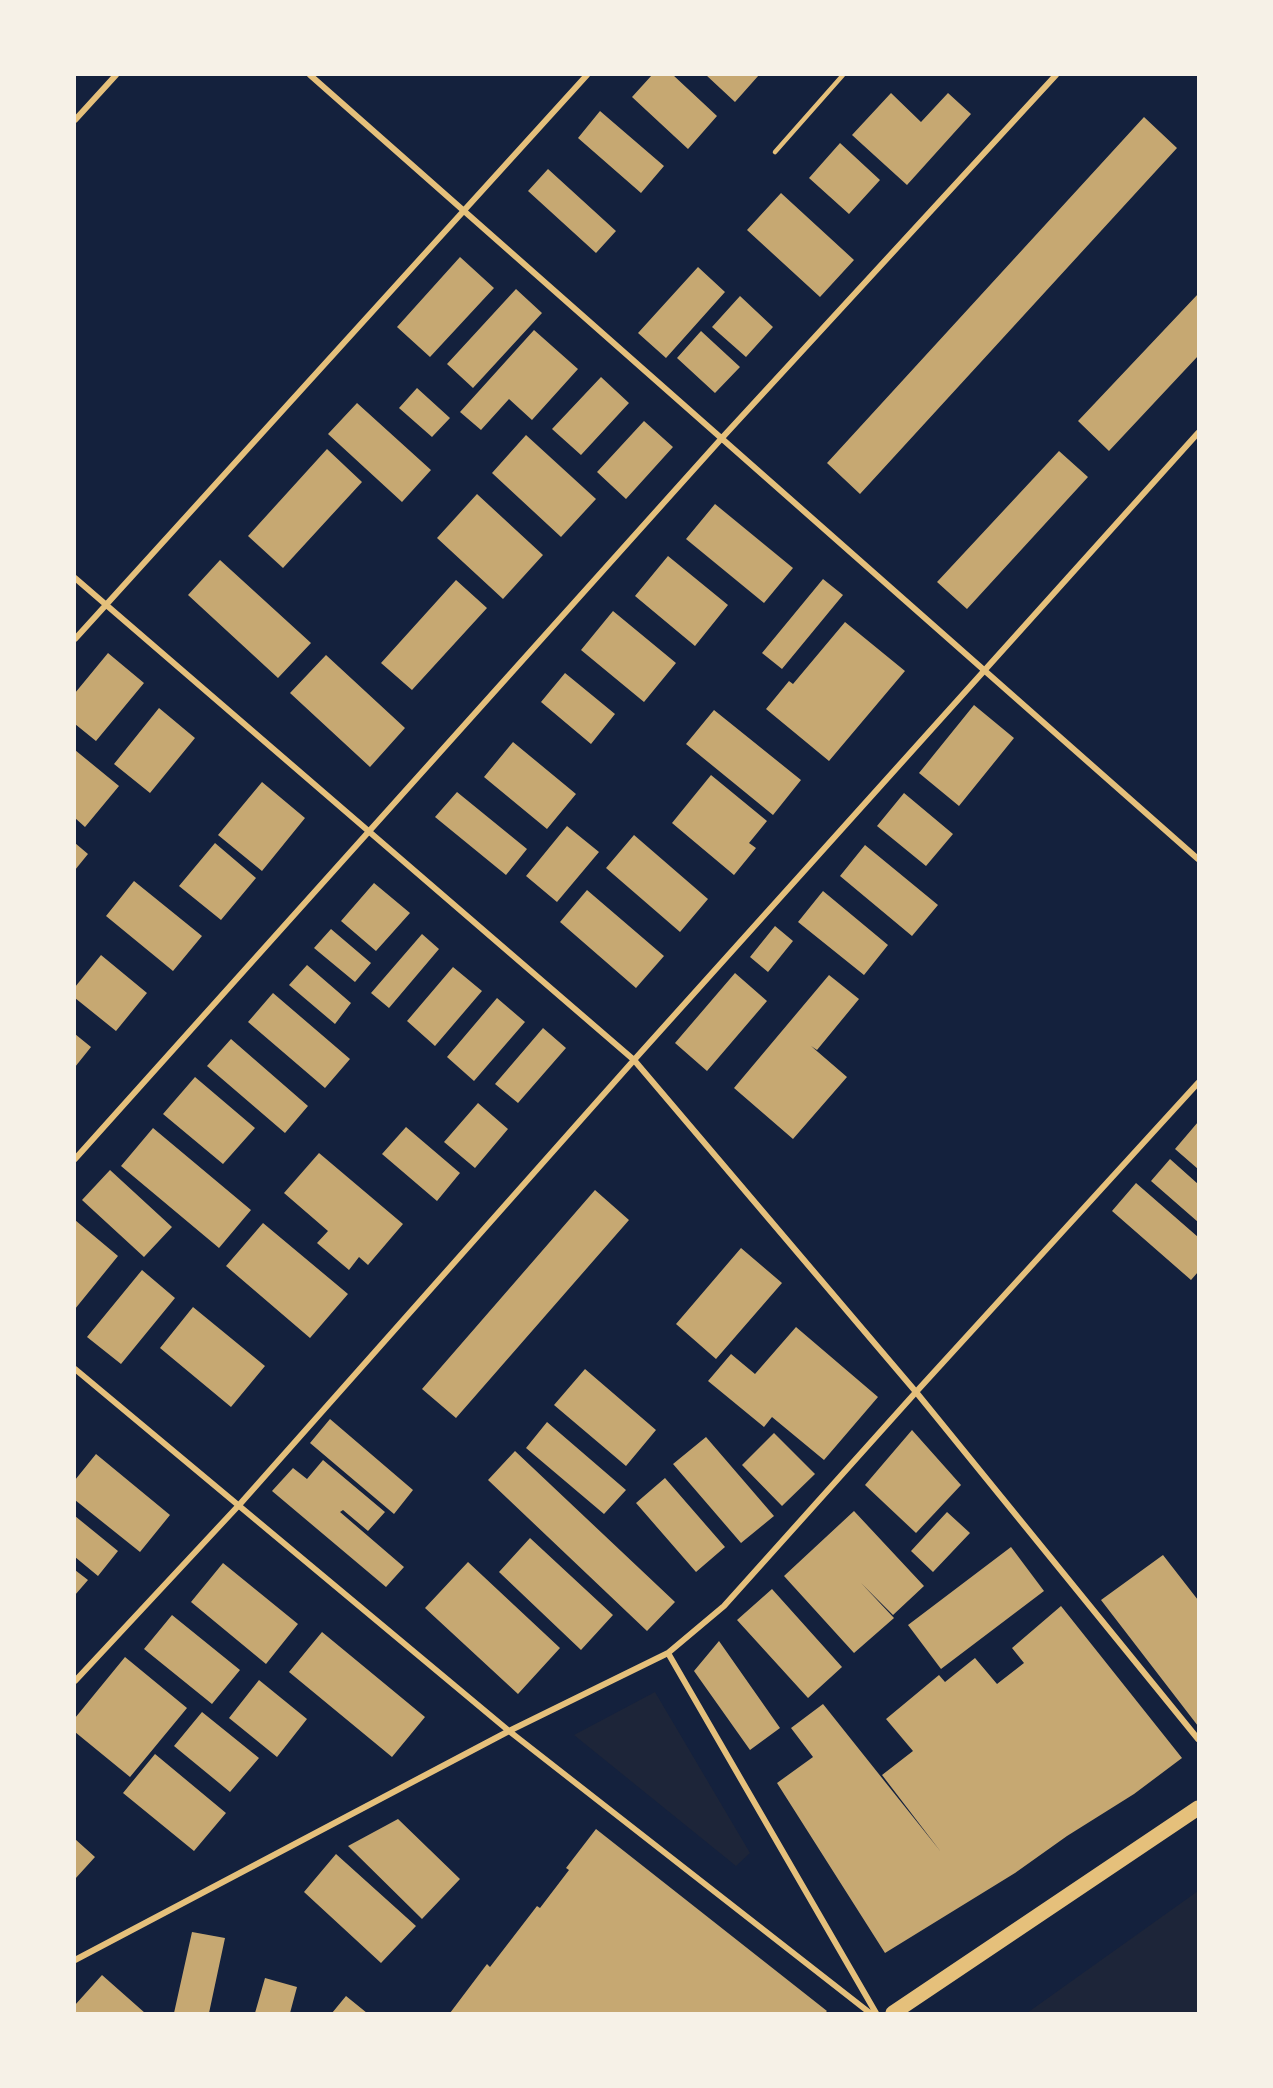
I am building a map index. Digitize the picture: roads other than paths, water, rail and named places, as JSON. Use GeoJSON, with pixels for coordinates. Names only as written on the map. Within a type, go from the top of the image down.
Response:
{"type":"FeatureCollection","features":[{"type":"Feature","properties":{"kind":"main road"},"geometry":{"type":"LineString","coordinates":[[892,2013],[1198,1808]]}},
{"type":"Feature","properties":{"kind":"street"},"geometry":{"type":"LineString","coordinates":[[75,120],[116,75]]}},
{"type":"Feature","properties":{"kind":"street"},"geometry":{"type":"LineString","coordinates":[[310,75],[721,439],[986,669],[1198,859]]}},
{"type":"Feature","properties":{"kind":"street"},"geometry":{"type":"LineString","coordinates":[[75,639],[587,75]]}},
{"type":"Feature","properties":{"kind":"street"},"geometry":{"type":"LineString","coordinates":[[75,1159],[721,439],[1056,75]]}},
{"type":"Feature","properties":{"kind":"street"},"geometry":{"type":"LineString","coordinates":[[75,1681],[240,1504],[634,1060],[1198,432]]}},
{"type":"Feature","properties":{"kind":"street"},"geometry":{"type":"LineString","coordinates":[[75,578],[634,1060],[916,1392],[1198,1739]]}},
{"type":"Feature","properties":{"kind":"street"},"geometry":{"type":"LineString","coordinates":[[75,1959],[509,1731],[668,1653],[724,1606],[1198,1083]]}},
{"type":"Feature","properties":{"kind":"street"},"geometry":{"type":"LineString","coordinates":[[75,1369],[240,1504],[509,1731],[870,2013]]}},
{"type":"Feature","properties":{"kind":"street"},"geometry":{"type":"LineString","coordinates":[[668,1653],[876,2013]]}},
{"type":"Feature","properties":{"kind":"lane"},"geometry":{"type":"LineString","coordinates":[[775,152],[843,75]]}}]}
